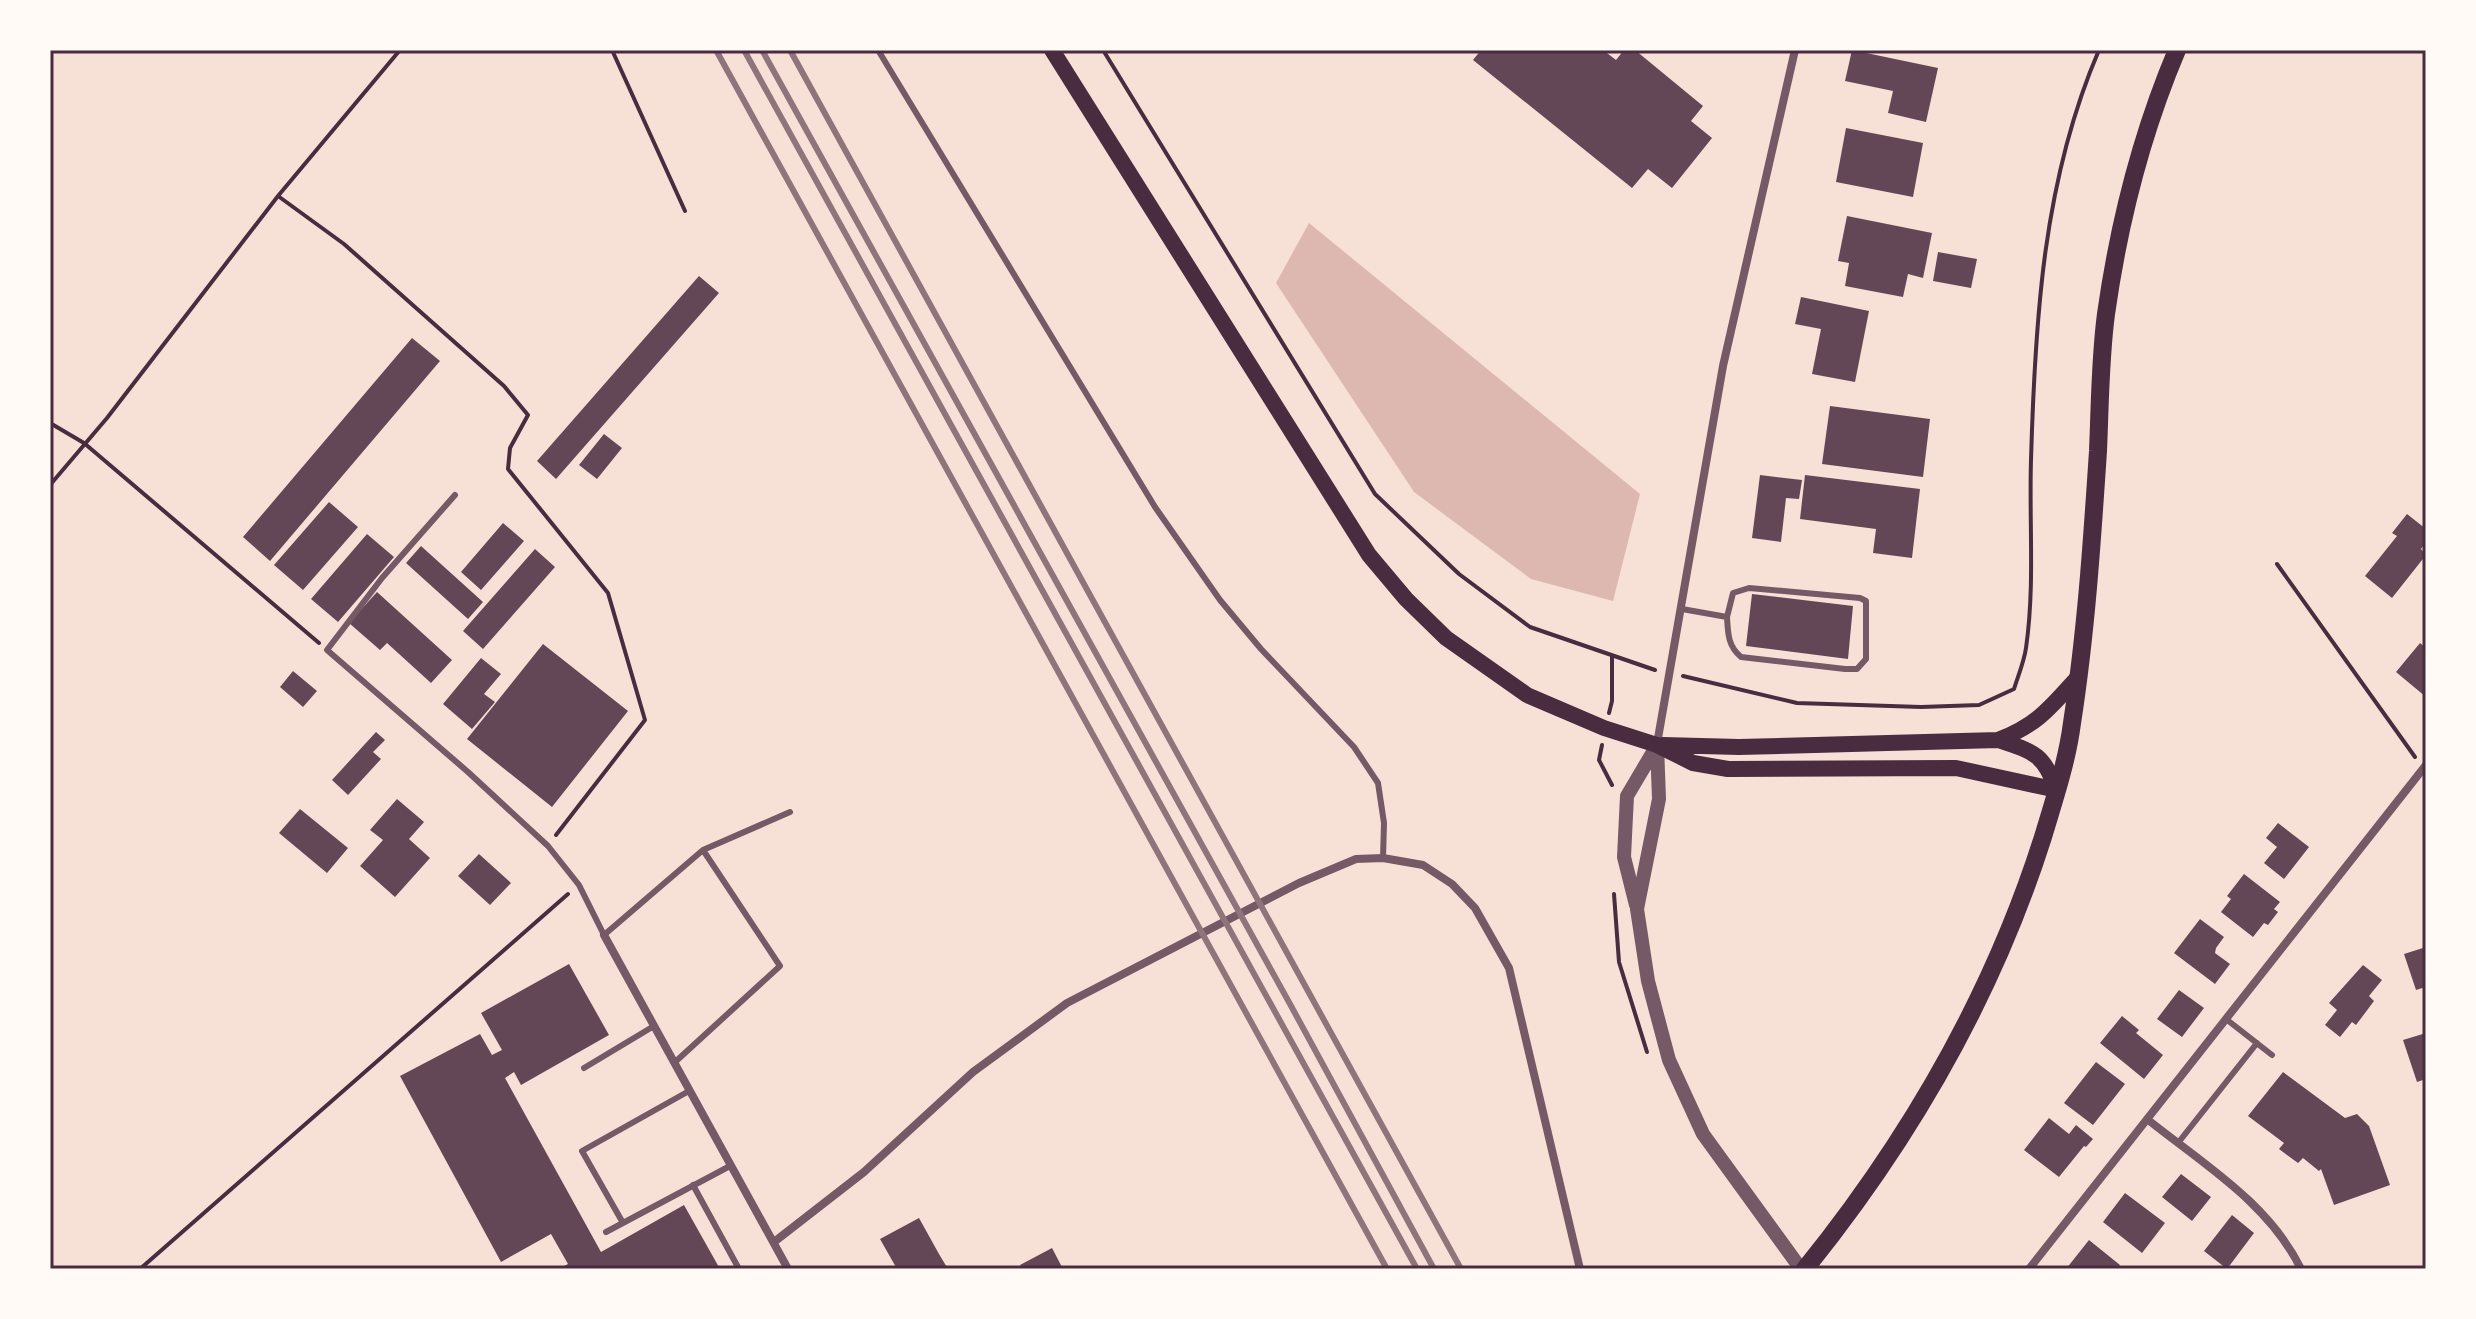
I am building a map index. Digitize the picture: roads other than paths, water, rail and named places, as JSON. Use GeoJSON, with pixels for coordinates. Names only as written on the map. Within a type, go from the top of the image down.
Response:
{"type":"FeatureCollection","features":[{"type":"Feature","properties":{"kind":"main road"},"geometry":{"type":"LineString","coordinates":[[1052,50],[1369,555],[1406,599],[1446,638],[1527,695],[1604,728],[1657,745],[1693,763],[1728,769],[1956,768],[2057,790]]}},
{"type":"Feature","properties":{"kind":"main road"},"geometry":{"type":"LineString","coordinates":[[1803,1269],[1824,1246],[1886,1159],[1956,1045],[1996,965],[2026,892],[2057,790],[2072,725],[2090,572],[2105,317],[2119,236],[2135,166],[2157,98],[2177,50]]}},
{"type":"Feature","properties":{"kind":"main road"},"geometry":{"type":"LineString","coordinates":[[1657,745],[1739,747],[1998,740],[2023,731],[2046,714],[2077,678]]}},
{"type":"Feature","properties":{"kind":"main road"},"geometry":{"type":"LineString","coordinates":[[1998,740],[2030,750],[2048,766],[2057,790]]}},
{"type":"Feature","properties":{"kind":"street"},"geometry":{"type":"LineString","coordinates":[[1637,909],[1659,799],[1657,745],[1723,366],[1795,50]]}},
{"type":"Feature","properties":{"kind":"street"},"geometry":{"type":"LineString","coordinates":[[1657,745],[1627,796],[1624,857],[1637,909],[1648,981],[1669,1060],[1703,1134],[1803,1269]]}},
{"type":"Feature","properties":{"kind":"street"},"geometry":{"type":"LineString","coordinates":[[2029,1269],[2425,769]]}},
{"type":"Feature","properties":{"kind":"street"},"geometry":{"type":"LineString","coordinates":[[774,1242],[864,1172],[973,1072],[1067,1003],[1299,883],[1356,859],[1383,858],[1423,865],[1452,884],[1475,908],[1509,968],[1580,1269]]}},
{"type":"Feature","properties":{"kind":"street"},"geometry":{"type":"LineString","coordinates":[[604,935],[788,1269]]}},
{"type":"Feature","properties":{"kind":"street"},"geometry":{"type":"LineString","coordinates":[[2147,1119],[2259,1209],[2276,1227],[2301,1269]]}},
{"type":"Feature","properties":{"kind":"lane"},"geometry":{"type":"LineString","coordinates":[[878,50],[1155,507],[1220,600],[1261,649],[1354,747],[1378,783],[1384,823],[1383,858]]}},
{"type":"Feature","properties":{"kind":"lane"},"geometry":{"type":"LineString","coordinates":[[455,495],[382,578],[327,650],[548,846],[579,885],[604,935],[703,850],[790,812]]}},
{"type":"Feature","properties":{"kind":"lane"},"geometry":{"type":"LineString","coordinates":[[1749,588],[1860,598],[1866,601],[1866,659],[1857,669],[1845,669],[1741,657],[1733,650],[1729,639],[1727,617],[1733,593],[1749,588]]}},
{"type":"Feature","properties":{"kind":"lane"},"geometry":{"type":"LineString","coordinates":[[1682,609],[1727,617]]}},
{"type":"Feature","properties":{"kind":"lane"},"geometry":{"type":"LineString","coordinates":[[674,1063],[780,966],[703,850]]}},
{"type":"Feature","properties":{"kind":"lane"},"geometry":{"type":"LineString","coordinates":[[2226,1019],[2272,1055]]}},
{"type":"Feature","properties":{"kind":"lane"},"geometry":{"type":"LineString","coordinates":[[584,1068],[654,1026]]}},
{"type":"Feature","properties":{"kind":"lane"},"geometry":{"type":"LineString","coordinates":[[2178,1143],[2257,1043]]}},
{"type":"Feature","properties":{"kind":"lane"},"geometry":{"type":"LineString","coordinates":[[623,1223],[582,1151],[689,1091]]}},
{"type":"Feature","properties":{"kind":"lane"},"geometry":{"type":"LineString","coordinates":[[606,1232],[730,1166]]}},
{"type":"Feature","properties":{"kind":"lane"},"geometry":{"type":"LineString","coordinates":[[693,1185],[739,1269]]}},
{"type":"Feature","properties":{"kind":"railway"},"geometry":{"type":"LineString","coordinates":[[716,50],[1387,1269]]}},
{"type":"Feature","properties":{"kind":"railway"},"geometry":{"type":"LineString","coordinates":[[744,50],[1417,1269]]}},
{"type":"Feature","properties":{"kind":"railway"},"geometry":{"type":"LineString","coordinates":[[762,50],[1434,1269]]}},
{"type":"Feature","properties":{"kind":"railway"},"geometry":{"type":"LineString","coordinates":[[790,50],[1461,1269]]}}]}
